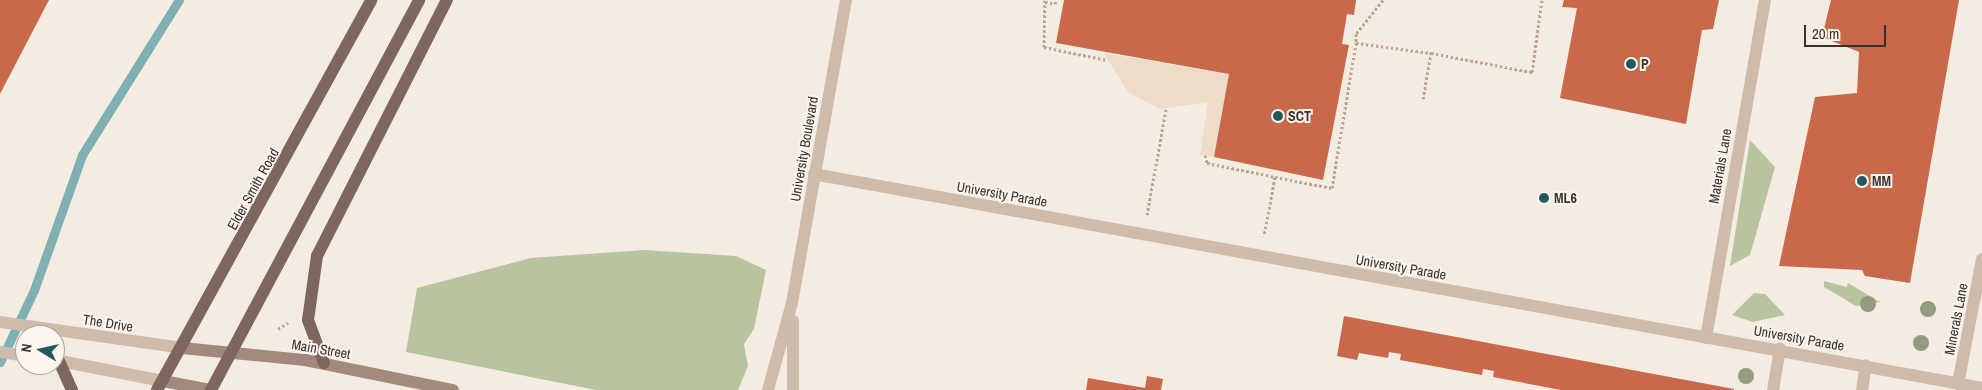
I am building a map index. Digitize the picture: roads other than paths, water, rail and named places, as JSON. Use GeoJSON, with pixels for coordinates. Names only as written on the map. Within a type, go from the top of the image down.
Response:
{"type":"FeatureCollection","features":[{"type":"Feature","properties":{"kind":"main road","name":"Elder Smith Road"},"geometry":{"type":"LineString","coordinates":[[160,386],[371,0]]}},
{"type":"Feature","properties":{"kind":"main road"},"geometry":{"type":"LineString","coordinates":[[211,390],[234,353],[419,0]]}},
{"type":"Feature","properties":{"kind":"main road"},"geometry":{"type":"LineString","coordinates":[[324,363],[308,320],[317,256],[447,0]]}},
{"type":"Feature","properties":{"kind":"main road"},"geometry":{"type":"LineString","coordinates":[[64,375],[72,390]]}},
{"type":"Feature","properties":{"kind":"street","name":"University Boulevard"},"geometry":{"type":"LineString","coordinates":[[768,390],[792,304],[846,0]]}},
{"type":"Feature","properties":{"kind":"street","name":"Materials Lane"},"geometry":{"type":"LineString","coordinates":[[1706,338],[1765,0]]}},
{"type":"Feature","properties":{"kind":"street","name":"University Parade"},"geometry":{"type":"LineString","coordinates":[[814,174],[1706,338],[1780,349],[1982,388]]}},
{"type":"Feature","properties":{"kind":"street","name":"Minerals Lane"},"geometry":{"type":"LineString","coordinates":[[1958,384],[1982,259]]}},
{"type":"Feature","properties":{"kind":"street","name":"University Boulevard"},"geometry":{"type":"LineString","coordinates":[[792,304],[793,390]]}},
{"type":"Feature","properties":{"kind":"street","name":"The Drive"},"geometry":{"type":"LineString","coordinates":[[0,322],[182,348]]}},
{"type":"Feature","properties":{"kind":"street","name":"Main Street"},"geometry":{"type":"LineString","coordinates":[[182,348],[324,363],[452,390]]}},
{"type":"Feature","properties":{"kind":"street"},"geometry":{"type":"LineString","coordinates":[[1773,390],[1780,349]]}},
{"type":"Feature","properties":{"kind":"street"},"geometry":{"type":"LineString","coordinates":[[0,352],[15,354]]}},
{"type":"Feature","properties":{"kind":"street"},"geometry":{"type":"LineString","coordinates":[[65,362],[160,386],[211,390]]}},
{"type":"Feature","properties":{"kind":"street"},"geometry":{"type":"LineString","coordinates":[[1862,390],[1866,365]]}},
{"type":"Feature","properties":{"kind":"waterway"},"geometry":{"type":"LineString","coordinates":[[0,362],[34,290],[82,155],[179,0]]}},
{"type":"Feature","properties":{"kind":"place","name":"P"},"geometry":{"type":"Point","coordinates":[1631,64]}},
{"type":"Feature","properties":{"kind":"place","name":"SCT"},"geometry":{"type":"Point","coordinates":[1278,116]}},
{"type":"Feature","properties":{"kind":"place","name":"MM"},"geometry":{"type":"Point","coordinates":[1862,181]}},
{"type":"Feature","properties":{"kind":"place","name":"ML6"},"geometry":{"type":"Point","coordinates":[1544,198]}}]}
